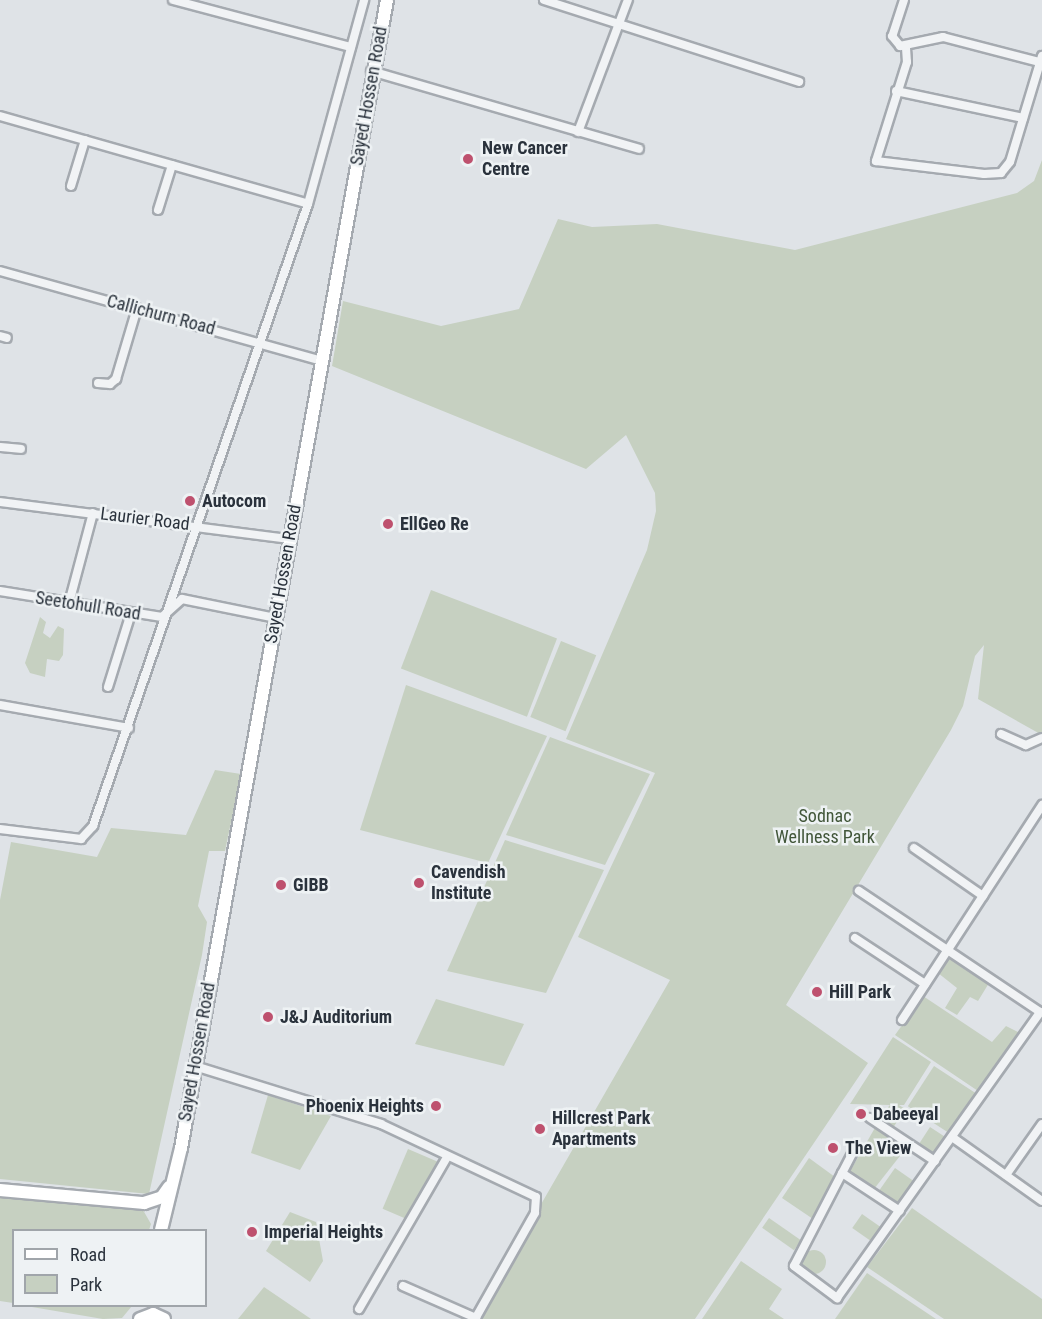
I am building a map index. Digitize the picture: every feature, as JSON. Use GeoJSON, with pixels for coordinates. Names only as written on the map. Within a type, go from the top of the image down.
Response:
{"type":"FeatureCollection","features":[{"type":"Feature","properties":{"kind":"main road","name":"Sayed Hossen Road"},"geometry":{"type":"LineString","coordinates":[[164,1229],[180,1154],[322,361],[371,72],[387,0]]}},
{"type":"Feature","properties":{"kind":"main road","name":"Sayed Hossen Road"},"geometry":{"type":"LineString","coordinates":[[164,1229],[180,1154]]}},
{"type":"Feature","properties":{"kind":"main road"},"geometry":{"type":"LineString","coordinates":[[0,1190],[144,1203],[162,1197],[174,1177]]}},
{"type":"Feature","properties":{"kind":"main road"},"geometry":{"type":"LineString","coordinates":[[144,1203],[156,1213],[164,1229]]}},
{"type":"Feature","properties":{"kind":"main road"},"geometry":{"type":"LineString","coordinates":[[139,1319],[153,1314],[164,1319]]}},
{"type":"Feature","properties":{"kind":"street"},"geometry":{"type":"LineString","coordinates":[[174,0],[351,47]]}},
{"type":"Feature","properties":{"kind":"street"},"geometry":{"type":"LineString","coordinates":[[0,829],[85,837],[129,728],[201,526],[260,342],[308,204],[364,0]]}},
{"type":"Feature","properties":{"kind":"street"},"geometry":{"type":"LineString","coordinates":[[544,0],[799,82]]}},
{"type":"Feature","properties":{"kind":"street"},"geometry":{"type":"LineString","coordinates":[[578,132],[628,0]]}},
{"type":"Feature","properties":{"kind":"street"},"geometry":{"type":"LineString","coordinates":[[904,0],[892,36],[906,48],[907,62],[875,156],[878,164],[1000,173],[1010,162],[1041,59],[943,37],[906,48]]}},
{"type":"Feature","properties":{"kind":"street"},"geometry":{"type":"LineString","coordinates":[[371,72],[639,149]]}},
{"type":"Feature","properties":{"kind":"street"},"geometry":{"type":"LineString","coordinates":[[896,91],[1023,118]]}},
{"type":"Feature","properties":{"kind":"street"},"geometry":{"type":"LineString","coordinates":[[0,116],[308,204]]}},
{"type":"Feature","properties":{"kind":"street"},"geometry":{"type":"LineString","coordinates":[[71,186],[85,141]]}},
{"type":"Feature","properties":{"kind":"street"},"geometry":{"type":"LineString","coordinates":[[158,210],[172,165]]}},
{"type":"Feature","properties":{"kind":"street","name":"Callichurn Road"},"geometry":{"type":"LineString","coordinates":[[0,271],[322,361]]}},
{"type":"Feature","properties":{"kind":"street"},"geometry":{"type":"LineString","coordinates":[[98,383],[114,382],[137,308]]}},
{"type":"Feature","properties":{"kind":"street"},"geometry":{"type":"LineString","coordinates":[[0,447],[21,449]]}},
{"type":"Feature","properties":{"kind":"street","name":"Laurier Road"},"geometry":{"type":"LineString","coordinates":[[0,502],[290,539]]}},
{"type":"Feature","properties":{"kind":"street"},"geometry":{"type":"LineString","coordinates":[[69,603],[93,513]]}},
{"type":"Feature","properties":{"kind":"street","name":"Seetohull Road"},"geometry":{"type":"LineString","coordinates":[[0,591],[162,617],[182,599],[275,618]]}},
{"type":"Feature","properties":{"kind":"street"},"geometry":{"type":"LineString","coordinates":[[108,687],[131,613]]}},
{"type":"Feature","properties":{"kind":"street"},"geometry":{"type":"LineString","coordinates":[[0,705],[129,728]]}},
{"type":"Feature","properties":{"kind":"street"},"geometry":{"type":"LineString","coordinates":[[1001,734],[1026,745],[1042,738]]}},
{"type":"Feature","properties":{"kind":"street"},"geometry":{"type":"LineString","coordinates":[[902,1020],[1042,805]]}},
{"type":"Feature","properties":{"kind":"street"},"geometry":{"type":"LineString","coordinates":[[914,848],[983,896]]}},
{"type":"Feature","properties":{"kind":"street"},"geometry":{"type":"LineString","coordinates":[[852,1154],[794,1266],[837,1298],[1040,1012],[946,952],[859,891]]}},
{"type":"Feature","properties":{"kind":"street"},"geometry":{"type":"LineString","coordinates":[[855,938],[925,984]]}},
{"type":"Feature","properties":{"kind":"street"},"geometry":{"type":"LineString","coordinates":[[195,1066],[381,1124],[536,1197],[535,1213],[475,1318],[403,1286]]}},
{"type":"Feature","properties":{"kind":"street"},"geometry":{"type":"LineString","coordinates":[[870,1118],[935,1161]]}},
{"type":"Feature","properties":{"kind":"street"},"geometry":{"type":"LineString","coordinates":[[1006,1175],[1041,1128]]}},
{"type":"Feature","properties":{"kind":"street"},"geometry":{"type":"LineString","coordinates":[[952,1137],[1042,1201]]}},
{"type":"Feature","properties":{"kind":"street"},"geometry":{"type":"LineString","coordinates":[[360,1309],[447,1157]]}},
{"type":"Feature","properties":{"kind":"street"},"geometry":{"type":"LineString","coordinates":[[842,1173],[900,1211]]}},
{"type":"Feature","properties":{"kind":"green space","name":"Sodnac Wellness Park"},"geometry":{"type":"Polygon","coordinates":[[[1042,160],[1042,735],[978,699],[984,645],[975,656],[963,706],[951,730],[786,1005],[868,1063],[695,1319],[475,1319],[670,980],[578,937],[655,773],[566,739],[647,550],[656,511],[655,493],[626,435],[586,469],[332,366],[343,301],[441,326],[519,309],[558,219],[592,227],[657,224],[795,250],[1017,193],[1034,181],[1042,160]]]}},
{"type":"Feature","properties":{"kind":"green space"},"geometry":{"type":"Polygon","coordinates":[[[431,590],[557,638],[527,717],[401,668],[431,590]]]}},
{"type":"Feature","properties":{"kind":"green space"},"geometry":{"type":"Polygon","coordinates":[[[40,617],[46,622],[43,633],[50,638],[58,626],[64,629],[63,655],[59,661],[47,659],[45,677],[30,673],[25,663],[40,617]]]}},
{"type":"Feature","properties":{"kind":"green space"},"geometry":{"type":"Polygon","coordinates":[[[561,641],[596,655],[566,731],[530,717],[561,641]]]}},
{"type":"Feature","properties":{"kind":"green space"},"geometry":{"type":"Polygon","coordinates":[[[406,685],[547,736],[488,863],[360,830],[406,685]]]}},
{"type":"Feature","properties":{"kind":"green space"},"geometry":{"type":"Polygon","coordinates":[[[550,737],[650,774],[605,865],[506,835],[550,737]]]}},
{"type":"Feature","properties":{"kind":"green space"},"geometry":{"type":"Polygon","coordinates":[[[215,770],[241,774],[225,851],[209,851],[198,906],[207,922],[202,955],[149,1194],[0,1179],[0,900],[11,842],[97,857],[111,828],[186,835],[215,770]]]}},
{"type":"Feature","properties":{"kind":"green space"},"geometry":{"type":"Polygon","coordinates":[[[505,840],[604,870],[546,993],[447,971],[505,840]]]}},
{"type":"Feature","properties":{"kind":"green space"},"geometry":{"type":"Polygon","coordinates":[[[949,957],[989,983],[978,1001],[970,997],[957,1015],[945,1008],[957,988],[938,973],[949,957]]]}},
{"type":"Feature","properties":{"kind":"green space"},"geometry":{"type":"Polygon","coordinates":[[[923,996],[992,1042],[1006,1026],[1022,1034],[981,1093],[895,1035],[923,996]]]}},
{"type":"Feature","properties":{"kind":"green space"},"geometry":{"type":"Polygon","coordinates":[[[436,999],[524,1024],[504,1066],[415,1044],[436,999]]]}},
{"type":"Feature","properties":{"kind":"green space"},"geometry":{"type":"Polygon","coordinates":[[[893,1037],[931,1062],[904,1105],[899,1105],[905,1109],[893,1128],[879,1118],[890,1105],[850,1104],[893,1037]]]}},
{"type":"Feature","properties":{"kind":"green space"},"geometry":{"type":"Polygon","coordinates":[[[934,1066],[979,1095],[953,1136],[908,1106],[934,1066]]]}},
{"type":"Feature","properties":{"kind":"green space"},"geometry":{"type":"Polygon","coordinates":[[[268,1095],[331,1116],[300,1170],[251,1153],[268,1095]]]}},
{"type":"Feature","properties":{"kind":"green space"},"geometry":{"type":"Polygon","coordinates":[[[876,1126],[907,1147],[874,1189],[849,1173],[876,1126]]]}},
{"type":"Feature","properties":{"kind":"green space"},"geometry":{"type":"Polygon","coordinates":[[[930,1127],[947,1138],[936,1155],[919,1144],[930,1127]]]}},
{"type":"Feature","properties":{"kind":"green space"},"geometry":{"type":"Polygon","coordinates":[[[408,1149],[438,1162],[413,1222],[383,1209],[408,1149]]]}},
{"type":"Feature","properties":{"kind":"green space"},"geometry":{"type":"Polygon","coordinates":[[[809,1158],[835,1177],[813,1219],[782,1198],[809,1158]]]}},
{"type":"Feature","properties":{"kind":"green space"},"geometry":{"type":"Polygon","coordinates":[[[895,1168],[915,1182],[897,1206],[878,1193],[895,1168]]]}},
{"type":"Feature","properties":{"kind":"green space"},"geometry":{"type":"Polygon","coordinates":[[[0,1196],[143,1210],[151,1224],[149,1229],[12,1229],[12,1303],[0,1301],[0,1196]]]}},
{"type":"Feature","properties":{"kind":"green space"},"geometry":{"type":"Polygon","coordinates":[[[912,1208],[1042,1299],[1042,1319],[944,1319],[867,1267],[912,1208]]]}},
{"type":"Feature","properties":{"kind":"green space"},"geometry":{"type":"Polygon","coordinates":[[[290,1212],[316,1222],[323,1261],[310,1282],[266,1251],[290,1212]]]}},
{"type":"Feature","properties":{"kind":"green space"},"geometry":{"type":"Polygon","coordinates":[[[862,1214],[882,1228],[872,1242],[852,1228],[862,1214]]]}},
{"type":"Feature","properties":{"kind":"green space"},"geometry":{"type":"Polygon","coordinates":[[[769,1218],[801,1240],[794,1250],[762,1228],[769,1218]]]}},
{"type":"Feature","properties":{"kind":"green space"},"geometry":{"type":"Polygon","coordinates":[[[814,1250],[819,1251],[825,1257],[825,1267],[819,1273],[814,1274],[809,1273],[803,1267],[802,1262],[803,1257],[809,1251],[814,1250]]]}},
{"type":"Feature","properties":{"kind":"green space"},"geometry":{"type":"Polygon","coordinates":[[[741,1261],[782,1289],[769,1309],[784,1319],[702,1319],[741,1261]]]}},
{"type":"Feature","properties":{"kind":"green space"},"geometry":{"type":"Polygon","coordinates":[[[867,1273],[936,1319],[835,1319],[867,1273]]]}},
{"type":"Feature","properties":{"kind":"green space"},"geometry":{"type":"Polygon","coordinates":[[[264,1287],[311,1319],[238,1319],[264,1287]]]}},
{"type":"Feature","properties":{"kind":"green space"},"geometry":{"type":"Polygon","coordinates":[[[32,1307],[131,1307],[122,1318],[103,1319],[32,1307]]]}},
{"type":"Feature","properties":{"kind":"place","name":"New Cancer Centre"},"geometry":{"type":"Point","coordinates":[468,159]}},
{"type":"Feature","properties":{"kind":"place","name":"Autocom"},"geometry":{"type":"Point","coordinates":[190,501]}},
{"type":"Feature","properties":{"kind":"place","name":"EllGeo Re"},"geometry":{"type":"Point","coordinates":[388,524]}},
{"type":"Feature","properties":{"kind":"place","name":"Cavendish Institute"},"geometry":{"type":"Point","coordinates":[419,883]}},
{"type":"Feature","properties":{"kind":"place","name":"GIBB"},"geometry":{"type":"Point","coordinates":[281,885]}},
{"type":"Feature","properties":{"kind":"place","name":"Hill Park"},"geometry":{"type":"Point","coordinates":[817,992]}},
{"type":"Feature","properties":{"kind":"place","name":"J&J Auditorium"},"geometry":{"type":"Point","coordinates":[268,1017]}},
{"type":"Feature","properties":{"kind":"place","name":"Phoenix Heights"},"geometry":{"type":"Point","coordinates":[436,1106]}},
{"type":"Feature","properties":{"kind":"place","name":"Dabeeyal"},"geometry":{"type":"Point","coordinates":[861,1114]}},
{"type":"Feature","properties":{"kind":"place","name":"Hillcrest Park Apartments"},"geometry":{"type":"Point","coordinates":[540,1129]}},
{"type":"Feature","properties":{"kind":"place","name":"The View"},"geometry":{"type":"Point","coordinates":[833,1148]}},
{"type":"Feature","properties":{"kind":"place","name":"Imperial Heights"},"geometry":{"type":"Point","coordinates":[252,1232]}}]}
